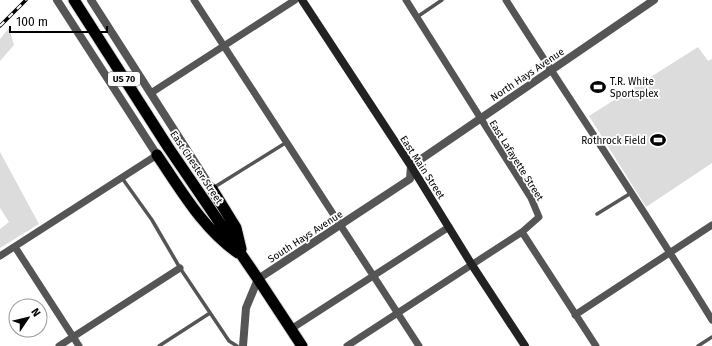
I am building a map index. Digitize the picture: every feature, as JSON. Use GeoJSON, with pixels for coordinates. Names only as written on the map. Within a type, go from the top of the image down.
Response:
{"type":"FeatureCollection","features":[{"type":"Feature","properties":{"kind":"highway","name":"East Chester Street"},"geometry":{"type":"LineString","coordinates":[[74,0],[175,157],[302,346]]}},
{"type":"Feature","properties":{"kind":"highway"},"geometry":{"type":"LineString","coordinates":[[157,155],[193,208],[223,243],[243,257]]}},
{"type":"Feature","properties":{"kind":"highway"},"geometry":{"type":"LineString","coordinates":[[212,189],[236,228],[243,257]]}},
{"type":"Feature","properties":{"kind":"main road","name":"East Main Street"},"geometry":{"type":"LineString","coordinates":[[302,0],[411,166],[525,346]]}},
{"type":"Feature","properties":{"kind":"street"},"geometry":{"type":"LineString","coordinates":[[0,256],[157,155],[57,0]]}},
{"type":"Feature","properties":{"kind":"street"},"geometry":{"type":"LineString","coordinates":[[91,0],[212,189]]}},
{"type":"Feature","properties":{"kind":"street"},"geometry":{"type":"LineString","coordinates":[[194,0],[419,346]]}},
{"type":"Feature","properties":{"kind":"street"},"geometry":{"type":"LineString","coordinates":[[151,93],[295,0]]}},
{"type":"Feature","properties":{"kind":"street","name":"East Lafayette Street"},"geometry":{"type":"LineString","coordinates":[[406,0],[531,198],[539,217],[522,232]]}},
{"type":"Feature","properties":{"kind":"street"},"geometry":{"type":"LineString","coordinates":[[506,0],[671,252],[712,320]]}},
{"type":"Feature","properties":{"kind":"street","name":"North Hays Avenue"},"geometry":{"type":"LineString","coordinates":[[411,166],[654,0]]}},
{"type":"Feature","properties":{"kind":"street","name":"South Hays Avenue"},"geometry":{"type":"LineString","coordinates":[[258,279],[410,179],[411,166]]}},
{"type":"Feature","properties":{"kind":"street"},"geometry":{"type":"LineString","coordinates":[[575,314],[712,225]]}},
{"type":"Feature","properties":{"kind":"street"},"geometry":{"type":"LineString","coordinates":[[291,330],[449,227]]}},
{"type":"Feature","properties":{"kind":"street"},"geometry":{"type":"LineString","coordinates":[[347,346],[522,232],[596,346]]}},
{"type":"Feature","properties":{"kind":"street"},"geometry":{"type":"LineString","coordinates":[[15,247],[78,346]]}},
{"type":"Feature","properties":{"kind":"street"},"geometry":{"type":"LineString","coordinates":[[59,346],[180,268]]}},
{"type":"Feature","properties":{"kind":"street"},"geometry":{"type":"LineString","coordinates":[[243,346],[246,308],[258,279]]}},
{"type":"Feature","properties":{"kind":"lane"},"geometry":{"type":"LineString","coordinates":[[416,18],[442,0]]}},
{"type":"Feature","properties":{"kind":"lane"},"geometry":{"type":"LineString","coordinates":[[212,189],[287,142]]}},
{"type":"Feature","properties":{"kind":"lane"},"geometry":{"type":"LineString","coordinates":[[122,178],[152,220],[180,268],[229,341],[237,346]]}},
{"type":"Feature","properties":{"kind":"lane"},"geometry":{"type":"LineString","coordinates":[[597,214],[631,193]]}},
{"type":"Feature","properties":{"kind":"lane"},"geometry":{"type":"LineString","coordinates":[[159,346],[210,313]]}},
{"type":"Feature","properties":{"kind":"lane"},"geometry":{"type":"LineString","coordinates":[[698,346],[712,337]]}},
{"type":"Feature","properties":{"kind":"shaded area"},"geometry":{"type":"Polygon","coordinates":[[[9,28],[14,45],[0,61],[0,39],[9,28]]]}},
{"type":"Feature","properties":{"kind":"shaded area","name":"Rothrock Field"},"geometry":{"type":"Polygon","coordinates":[[[698,47],[708,61],[712,59],[712,163],[646,207],[589,116],[698,47]]]}},
{"type":"Feature","properties":{"kind":"shaded area"},"geometry":{"type":"Polygon","coordinates":[[[0,152],[39,224],[0,248],[0,229],[9,222],[0,208],[0,152]]]}},
{"type":"Feature","properties":{"kind":"railway"},"geometry":{"type":"LineString","coordinates":[[0,26],[26,0]]}},
{"type":"Feature","properties":{"kind":"place","name":"T.R. White Sportsplex"},"geometry":{"type":"Point","coordinates":[598,87]}},
{"type":"Feature","properties":{"kind":"place","name":"Rothrock Field"},"geometry":{"type":"Point","coordinates":[658,140]}}]}
